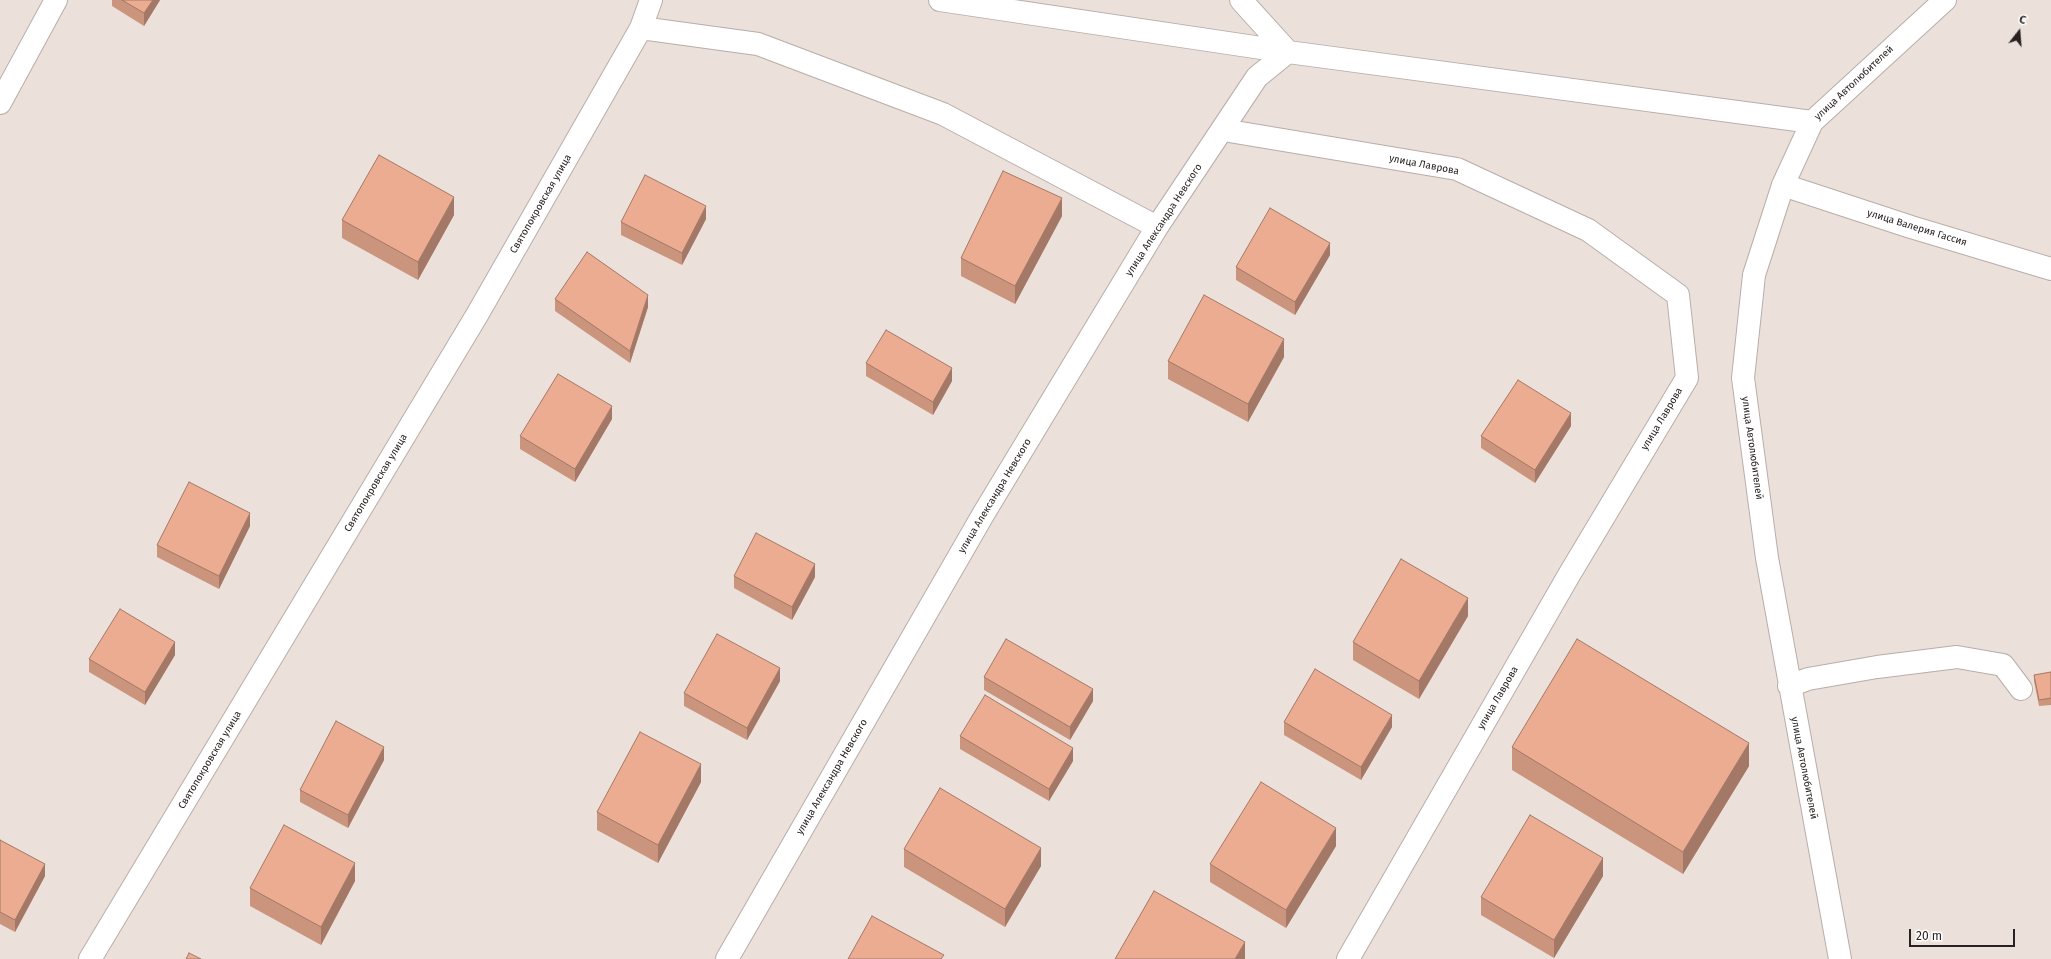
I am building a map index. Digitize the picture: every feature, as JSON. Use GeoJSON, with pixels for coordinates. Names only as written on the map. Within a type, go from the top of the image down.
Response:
{"type":"FeatureCollection","features":[{"type":"Feature","properties":{"kind":"street"},"geometry":{"type":"LineString","coordinates":[[0,103],[56,0]]}},
{"type":"Feature","properties":{"kind":"street","name":"Святопокровская улица"},"geometry":{"type":"LineString","coordinates":[[90,959],[477,315],[641,28],[651,0]]}},
{"type":"Feature","properties":{"kind":"street"},"geometry":{"type":"LineString","coordinates":[[940,0],[1288,52],[1812,122]]}},
{"type":"Feature","properties":{"kind":"street"},"geometry":{"type":"LineString","coordinates":[[1241,0],[1288,52]]}},
{"type":"Feature","properties":{"kind":"street","name":"улица Автолюбителей"},"geometry":{"type":"LineString","coordinates":[[1840,959],[1789,686],[1767,558],[1743,378],[1754,275],[1783,185],[1812,122],[1945,0]]}},
{"type":"Feature","properties":{"kind":"street"},"geometry":{"type":"LineString","coordinates":[[641,28],[758,44],[943,114],[1157,228]]}},
{"type":"Feature","properties":{"kind":"street","name":"улица Александра Невского"},"geometry":{"type":"LineString","coordinates":[[727,959],[984,513],[1157,228],[1257,77],[1288,52]]}},
{"type":"Feature","properties":{"kind":"street","name":"улица Лаврова"},"geometry":{"type":"LineString","coordinates":[[1223,130],[1457,169],[1588,230],[1678,295],[1687,378],[1568,575],[1348,959]]}},
{"type":"Feature","properties":{"kind":"street","name":"улица Валерия Гассия"},"geometry":{"type":"LineString","coordinates":[[1783,185],[2051,269]]}},
{"type":"Feature","properties":{"kind":"street"},"geometry":{"type":"LineString","coordinates":[[1789,686],[1808,679],[1869,668],[1957,657],[2003,665],[2021,689]]}},
{"type":"Feature","properties":{"kind":"building"},"geometry":{"type":"Polygon","coordinates":[[[122,0],[153,0],[144,13],[122,0]]]}},
{"type":"Feature","properties":{"kind":"building"},"geometry":{"type":"Polygon","coordinates":[[[379,155],[454,197],[418,262],[342,220],[379,155]]]}},
{"type":"Feature","properties":{"kind":"building"},"geometry":{"type":"Polygon","coordinates":[[[1003,171],[1062,198],[1015,286],[961,258],[1003,171]]]}},
{"type":"Feature","properties":{"kind":"building"},"geometry":{"type":"Polygon","coordinates":[[[645,175],[706,206],[682,253],[621,222],[645,175]]]}},
{"type":"Feature","properties":{"kind":"building"},"geometry":{"type":"Polygon","coordinates":[[[1270,208],[1330,243],[1295,302],[1236,267],[1270,208]]]}},
{"type":"Feature","properties":{"kind":"building"},"geometry":{"type":"Polygon","coordinates":[[[587,252],[648,295],[630,351],[555,299],[587,252]]]}},
{"type":"Feature","properties":{"kind":"building"},"geometry":{"type":"Polygon","coordinates":[[[1204,295],[1284,339],[1248,404],[1168,361],[1204,295]]]}},
{"type":"Feature","properties":{"kind":"building"},"geometry":{"type":"Polygon","coordinates":[[[886,330],[952,368],[933,402],[866,363],[886,330]]]}},
{"type":"Feature","properties":{"kind":"building"},"geometry":{"type":"Polygon","coordinates":[[[558,374],[612,406],[575,469],[520,436],[558,374]]]}},
{"type":"Feature","properties":{"kind":"building"},"geometry":{"type":"Polygon","coordinates":[[[1518,380],[1571,413],[1535,470],[1481,436],[1518,380]]]}},
{"type":"Feature","properties":{"kind":"building"},"geometry":{"type":"Polygon","coordinates":[[[189,482],[250,513],[219,576],[157,545],[189,482]]]}},
{"type":"Feature","properties":{"kind":"building"},"geometry":{"type":"Polygon","coordinates":[[[756,533],[815,564],[792,607],[734,576],[756,533]]]}},
{"type":"Feature","properties":{"kind":"building"},"geometry":{"type":"Polygon","coordinates":[[[1401,559],[1468,598],[1419,681],[1353,642],[1401,559]]]}},
{"type":"Feature","properties":{"kind":"building"},"geometry":{"type":"Polygon","coordinates":[[[120,609],[175,642],[145,692],[89,659],[120,609]]]}},
{"type":"Feature","properties":{"kind":"building"},"geometry":{"type":"Polygon","coordinates":[[[717,634],[780,668],[747,728],[684,693],[717,634]]]}},
{"type":"Feature","properties":{"kind":"building"},"geometry":{"type":"Polygon","coordinates":[[[1006,639],[1093,689],[1070,727],[984,677],[1006,639]]]}},
{"type":"Feature","properties":{"kind":"building"},"geometry":{"type":"Polygon","coordinates":[[[1577,639],[1749,743],[1683,852],[1512,747],[1577,639]]]}},
{"type":"Feature","properties":{"kind":"building"},"geometry":{"type":"Polygon","coordinates":[[[1315,669],[1392,715],[1361,767],[1284,722],[1315,669]]]}},
{"type":"Feature","properties":{"kind":"building"},"geometry":{"type":"Polygon","coordinates":[[[2051,672],[2051,698],[2039,700],[2034,675],[2051,672]]]}},
{"type":"Feature","properties":{"kind":"building"},"geometry":{"type":"Polygon","coordinates":[[[985,695],[1073,748],[1049,789],[960,736],[985,695]]]}},
{"type":"Feature","properties":{"kind":"building"},"geometry":{"type":"Polygon","coordinates":[[[336,721],[384,747],[348,815],[300,790],[336,721]]]}},
{"type":"Feature","properties":{"kind":"building"},"geometry":{"type":"Polygon","coordinates":[[[640,732],[701,764],[658,845],[597,812],[640,732]]]}},
{"type":"Feature","properties":{"kind":"building"},"geometry":{"type":"Polygon","coordinates":[[[1261,782],[1336,828],[1286,910],[1210,864],[1261,782]]]}},
{"type":"Feature","properties":{"kind":"building"},"geometry":{"type":"Polygon","coordinates":[[[940,788],[1041,848],[1005,909],[904,849],[940,788]]]}},
{"type":"Feature","properties":{"kind":"building"},"geometry":{"type":"Polygon","coordinates":[[[1530,815],[1603,858],[1554,940],[1481,897],[1530,815]]]}},
{"type":"Feature","properties":{"kind":"building"},"geometry":{"type":"Polygon","coordinates":[[[284,825],[355,863],[321,927],[250,888],[284,825]]]}},
{"type":"Feature","properties":{"kind":"building"},"geometry":{"type":"Polygon","coordinates":[[[0,840],[45,864],[15,920],[0,912],[0,840]]]}},
{"type":"Feature","properties":{"kind":"building"},"geometry":{"type":"Polygon","coordinates":[[[1154,891],[1245,942],[1235,959],[1115,959],[1154,891]]]}},
{"type":"Feature","properties":{"kind":"building"},"geometry":{"type":"Polygon","coordinates":[[[872,916],[944,955],[941,959],[848,959],[872,916]]]}},
{"type":"Feature","properties":{"kind":"building"},"geometry":{"type":"Polygon","coordinates":[[[189,953],[201,959],[186,959],[189,953]]]}}]}
